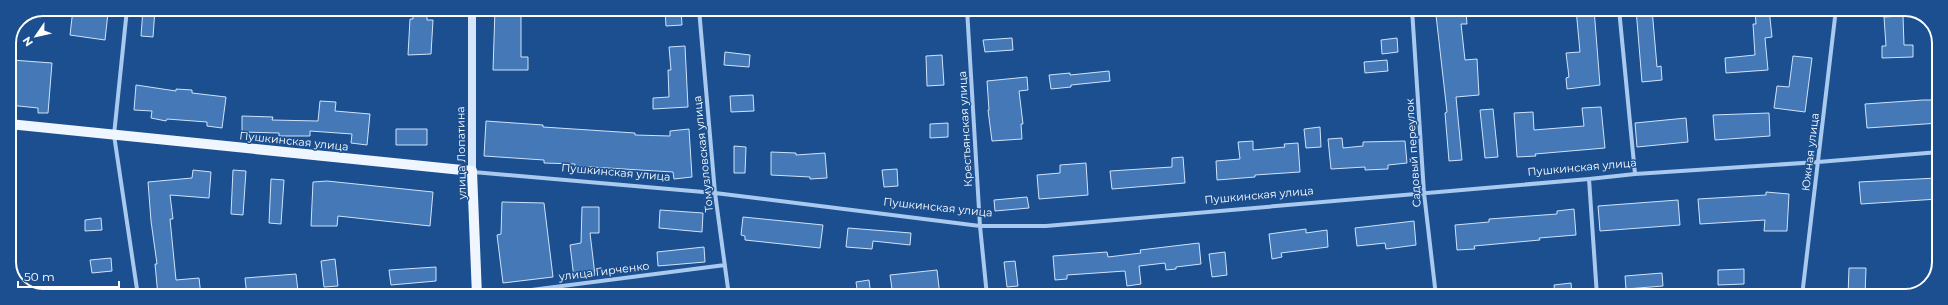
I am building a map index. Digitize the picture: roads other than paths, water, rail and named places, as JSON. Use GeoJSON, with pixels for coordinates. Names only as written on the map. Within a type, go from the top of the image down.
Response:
{"type":"FeatureCollection","features":[{"type":"Feature","properties":{"kind":"main road","name":"Пушкинская улица"},"geometry":{"type":"LineString","coordinates":[[16,125],[472,172]]}},
{"type":"Feature","properties":{"kind":"main road","name":"улица Лопатина"},"geometry":{"type":"LineString","coordinates":[[472,172],[477,289]]}},
{"type":"Feature","properties":{"kind":"street"},"geometry":{"type":"LineString","coordinates":[[126,16],[114,136],[137,289]]}},
{"type":"Feature","properties":{"kind":"street","name":"улица Лопатина"},"geometry":{"type":"LineString","coordinates":[[472,16],[472,172]]}},
{"type":"Feature","properties":{"kind":"street","name":"Томузловская улица"},"geometry":{"type":"LineString","coordinates":[[700,16],[715,193],[728,289]]}},
{"type":"Feature","properties":{"kind":"street","name":"Крестьянская улица"},"geometry":{"type":"LineString","coordinates":[[967,16],[980,226],[986,289]]}},
{"type":"Feature","properties":{"kind":"street","name":"Садовый переулок"},"geometry":{"type":"LineString","coordinates":[[1412,16],[1424,193],[1435,289]]}},
{"type":"Feature","properties":{"kind":"street"},"geometry":{"type":"LineString","coordinates":[[1620,16],[1635,174]]}},
{"type":"Feature","properties":{"kind":"street","name":"Южная улица"},"geometry":{"type":"LineString","coordinates":[[1803,289],[1835,16]]}},
{"type":"Feature","properties":{"kind":"street","name":"Пушкинская улица"},"geometry":{"type":"LineString","coordinates":[[472,172],[715,193],[980,226],[1046,226],[1635,174],[1932,153]]}},
{"type":"Feature","properties":{"kind":"street"},"geometry":{"type":"LineString","coordinates":[[1589,179],[1597,289]]}},
{"type":"Feature","properties":{"kind":"street","name":"улица Гирченко"},"geometry":{"type":"LineString","coordinates":[[539,289],[725,265]]}}]}
